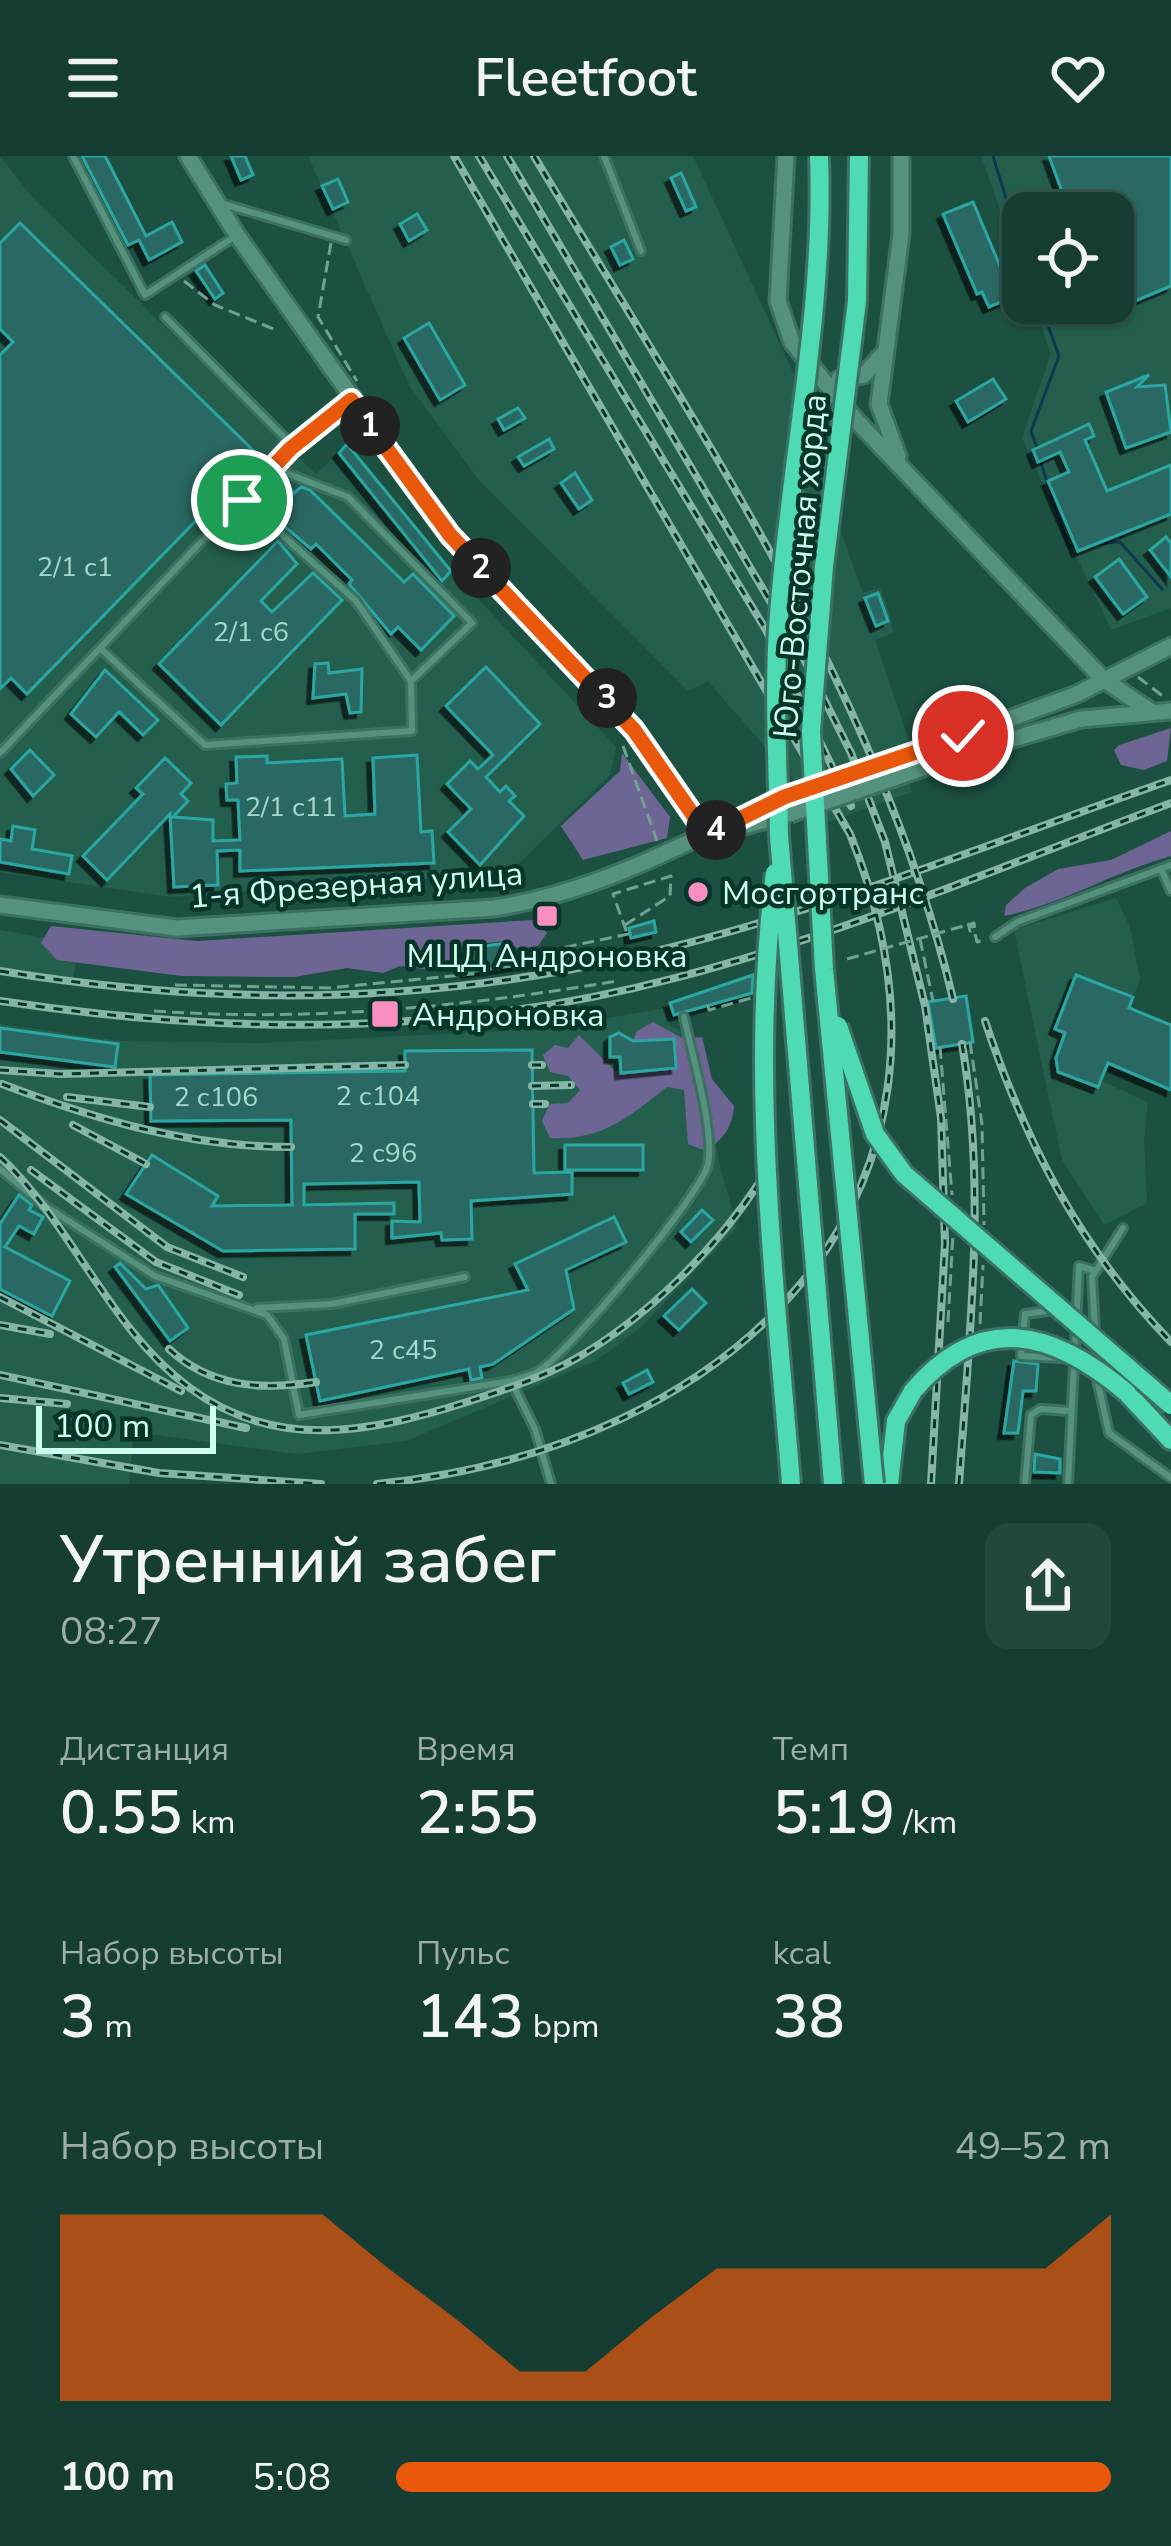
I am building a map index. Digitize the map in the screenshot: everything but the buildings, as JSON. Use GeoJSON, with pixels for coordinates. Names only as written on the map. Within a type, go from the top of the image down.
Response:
{"type":"FeatureCollection","features":[{"type":"Feature","properties":{"kind":"main road","name":"Юго-Восточная хорда"},"geometry":{"type":"LineString","coordinates":[[819,156],[816,297],[778,619],[779,836],[833,1484]]}},
{"type":"Feature","properties":{"kind":"main road","name":"Юго-Восточная хорда"},"geometry":{"type":"LineString","coordinates":[[860,156],[857,301],[824,566],[811,731],[824,969],[874,1484]]}},
{"type":"Feature","properties":{"kind":"main road"},"geometry":{"type":"LineString","coordinates":[[779,836],[763,962],[763,1088],[791,1484]]}},
{"type":"Feature","properties":{"kind":"main road"},"geometry":{"type":"LineString","coordinates":[[824,969],[857,1092],[875,1133],[904,1174],[1171,1405]]}},
{"type":"Feature","properties":{"kind":"main road"},"geometry":{"type":"LineString","coordinates":[[889,1484],[896,1421],[913,1391],[934,1366],[968,1345],[989,1341],[1054,1342],[1090,1362],[1171,1439]]}},
{"type":"Feature","properties":{"kind":"street"},"geometry":{"type":"LineString","coordinates":[[188,156],[237,236],[450,535],[634,730],[707,835]]}},
{"type":"Feature","properties":{"kind":"street"},"geometry":{"type":"LineString","coordinates":[[786,156],[778,301],[792,342],[908,475],[1103,679],[1153,712]]}},
{"type":"Feature","properties":{"kind":"street"},"geometry":{"type":"LineString","coordinates":[[902,156],[902,234],[879,404],[908,475]]}},
{"type":"Feature","properties":{"kind":"street"},"geometry":{"type":"LineString","coordinates":[[814,368],[854,379],[872,368],[886,347]]}},
{"type":"Feature","properties":{"kind":"street"},"geometry":{"type":"LineString","coordinates":[[966,744],[1171,646]]}},
{"type":"Feature","properties":{"kind":"street"},"geometry":{"type":"LineString","coordinates":[[966,744],[1081,719],[1171,711]]}},
{"type":"Feature","properties":{"kind":"street","name":"1-я Фрезерная улица"},"geometry":{"type":"LineString","coordinates":[[0,904],[176,928],[494,908],[577,888],[787,805],[966,744]]}},
{"type":"Feature","properties":{"kind":"lane"},"geometry":{"type":"LineString","coordinates":[[73,156],[145,295],[237,236]]}},
{"type":"Feature","properties":{"kind":"lane"},"geometry":{"type":"LineString","coordinates":[[604,156],[641,251]]}},
{"type":"Feature","properties":{"kind":"lane"},"geometry":{"type":"LineString","coordinates":[[216,202],[346,240]]}},
{"type":"Feature","properties":{"kind":"lane"},"geometry":{"type":"LineString","coordinates":[[165,317],[293,446]]}},
{"type":"Feature","properties":{"kind":"lane"},"geometry":{"type":"LineString","coordinates":[[0,753],[293,446],[351,400]]}},
{"type":"Feature","properties":{"kind":"lane"},"geometry":{"type":"LineString","coordinates":[[250,508],[286,472],[348,497],[472,623],[410,680]]}},
{"type":"Feature","properties":{"kind":"lane"},"geometry":{"type":"LineString","coordinates":[[100,648],[205,745],[412,731],[410,680],[356,602],[242,500]]}},
{"type":"Feature","properties":{"kind":"lane"},"geometry":{"type":"LineString","coordinates":[[995,937],[1017,922],[1171,866]]}},
{"type":"Feature","properties":{"kind":"lane"},"geometry":{"type":"LineString","coordinates":[[1161,869],[1171,891]]}},
{"type":"Feature","properties":{"kind":"lane"},"geometry":{"type":"LineString","coordinates":[[0,1169],[45,1206],[155,1276],[253,1307],[278,1326],[299,1415],[511,1382],[538,1372],[564,1350],[658,1239],[709,1165],[703,1100],[684,1017]]}},
{"type":"Feature","properties":{"kind":"lane"},"geometry":{"type":"LineString","coordinates":[[1123,1228],[1092,1277],[1098,1394],[1109,1433],[1171,1478]]}},
{"type":"Feature","properties":{"kind":"lane"},"geometry":{"type":"LineString","coordinates":[[1068,1484],[1079,1266],[1096,1271]]}},
{"type":"Feature","properties":{"kind":"lane"},"geometry":{"type":"LineString","coordinates":[[253,1307],[332,1304],[465,1276]]}},
{"type":"Feature","properties":{"kind":"lane"},"geometry":{"type":"LineString","coordinates":[[1074,1358],[1021,1356],[1023,1320],[1033,1309],[1077,1311]]}},
{"type":"Feature","properties":{"kind":"lane"},"geometry":{"type":"LineString","coordinates":[[511,1382],[535,1429],[551,1484]]}},
{"type":"Feature","properties":{"kind":"lane"},"geometry":{"type":"LineString","coordinates":[[1025,1484],[1030,1415],[1040,1409],[1071,1411]]}},
{"type":"Feature","properties":{"kind":"path"},"geometry":{"type":"LineString","coordinates":[[332,238],[318,317],[356,382]]}},
{"type":"Feature","properties":{"kind":"path"},"geometry":{"type":"LineString","coordinates":[[178,275],[215,305],[276,330]]}},
{"type":"Feature","properties":{"kind":"path"},"geometry":{"type":"LineString","coordinates":[[623,746],[660,849]]}},
{"type":"Feature","properties":{"kind":"path"},"geometry":{"type":"LineString","coordinates":[[483,973],[482,965],[630,934],[625,925],[613,894],[670,876],[670,896],[625,925]]}},
{"type":"Feature","properties":{"kind":"path"},"geometry":{"type":"LineString","coordinates":[[847,959],[974,923],[975,930],[970,931],[969,927],[973,926],[974,931],[977,942],[995,937]]}},
{"type":"Feature","properties":{"kind":"path"},"geometry":{"type":"LineString","coordinates":[[920,939],[933,1001]]}},
{"type":"Feature","properties":{"kind":"path"},"geometry":{"type":"LineString","coordinates":[[175,985],[329,988],[483,973],[606,952]]}},
{"type":"Feature","properties":{"kind":"path"},"geometry":{"type":"LineString","coordinates":[[154,1011],[352,1015],[452,1007],[617,981]]}},
{"type":"Feature","properties":{"kind":"path"},"geometry":{"type":"LineString","coordinates":[[684,1017],[709,1010]]}},
{"type":"Feature","properties":{"kind":"path"},"geometry":{"type":"LineString","coordinates":[[970,1042],[982,1124],[983,1237]]}},
{"type":"Feature","properties":{"kind":"path"},"geometry":{"type":"LineString","coordinates":[[940,1047],[946,1086]]}},
{"type":"Feature","properties":{"kind":"path"},"geometry":{"type":"LineString","coordinates":[[980,1324],[983,1256]]}},
{"type":"Feature","properties":{"kind":"shaded area"},"geometry":{"type":"Polygon","coordinates":[[[0,156],[33,198],[316,474],[348,443],[425,542],[616,747],[610,775],[509,873],[171,897],[0,872],[0,156]]]}},
{"type":"Feature","properties":{"kind":"shaded area"},"geometry":{"type":"Polygon","coordinates":[[[308,156],[693,156],[819,429],[806,437],[863,593],[880,588],[890,616],[893,633],[875,640],[910,744],[899,748],[912,792],[820,825],[798,785],[708,681],[688,691],[478,479],[409,385],[308,156]]]}},
{"type":"Feature","properties":{"kind":"shaded area"},"geometry":{"type":"Polygon","coordinates":[[[981,156],[1171,156],[1171,608],[1111,630],[1022,438],[1051,354],[1040,324],[1134,324],[1134,192],[1002,192],[1002,215],[981,156]]]}},
{"type":"Feature","properties":{"kind":"shaded area"},"geometry":{"type":"Polygon","coordinates":[[[1171,728],[1167,761],[1144,770],[1121,765],[1114,750],[1119,745],[1171,728]]]}},
{"type":"Feature","properties":{"kind":"shaded area"},"geometry":{"type":"Polygon","coordinates":[[[622,753],[670,817],[667,838],[583,860],[561,826],[620,771],[622,753]]]}},
{"type":"Feature","properties":{"kind":"shaded area"},"geometry":{"type":"Polygon","coordinates":[[[1171,831],[1171,856],[1004,916],[1006,905],[1025,888],[1058,869],[1111,860],[1171,831]]]}},
{"type":"Feature","properties":{"kind":"shaded area"},"geometry":{"type":"Polygon","coordinates":[[[1116,898],[1130,927],[1140,979],[1101,1081],[1148,1102],[1144,1139],[1147,1203],[1104,1225],[1062,1160],[1014,930],[1116,898]]]}},
{"type":"Feature","properties":{"kind":"shaded area"},"geometry":{"type":"Polygon","coordinates":[[[534,920],[547,933],[538,946],[519,949],[504,941],[462,946],[456,958],[431,970],[400,966],[383,973],[347,968],[294,977],[181,976],[57,960],[41,943],[51,926],[197,941],[534,920]]]}},
{"type":"Feature","properties":{"kind":"shaded area"},"geometry":{"type":"Polygon","coordinates":[[[0,930],[80,944],[73,978],[0,968],[0,930]]]}},
{"type":"Feature","properties":{"kind":"shaded area"},"geometry":{"type":"Polygon","coordinates":[[[666,1008],[671,1026],[697,1037],[720,1166],[737,1228],[638,1330],[595,1361],[406,1441],[296,1454],[134,1432],[129,1484],[0,1484],[0,1024],[119,1041],[262,1043],[543,1029],[666,1008]]]}},
{"type":"Feature","properties":{"kind":"shaded area"},"geometry":{"type":"Polygon","coordinates":[[[653,1022],[684,1039],[702,1037],[712,1079],[734,1106],[722,1137],[706,1151],[688,1144],[684,1090],[667,1087],[600,1131],[550,1138],[542,1121],[550,1104],[568,1103],[580,1090],[568,1076],[550,1072],[543,1055],[555,1045],[568,1048],[579,1035],[615,1071],[650,1068],[630,1047],[637,1031],[653,1022]]]}},
{"type":"Feature","properties":{"kind":"waterway"},"geometry":{"type":"LineString","coordinates":[[993,156],[1004,192]]}},
{"type":"Feature","properties":{"kind":"waterway"},"geometry":{"type":"LineString","coordinates":[[1037,448],[1031,431],[1059,356],[1048,324]]}},
{"type":"Feature","properties":{"kind":"waterway"},"geometry":{"type":"LineString","coordinates":[[1039,457],[1068,546],[1079,545]]}},
{"type":"Feature","properties":{"kind":"waterway"},"geometry":{"type":"LineString","coordinates":[[1095,544],[1120,542],[1162,589]]}},
{"type":"Feature","properties":{"kind":"railway"},"geometry":{"type":"LineString","coordinates":[[377,1484],[504,1461],[620,1419],[720,1360],[801,1284],[858,1192],[888,1086],[887,966],[850,834],[454,156]]}},
{"type":"Feature","properties":{"kind":"railway"},"geometry":{"type":"LineString","coordinates":[[479,156],[766,630],[851,806]]}},
{"type":"Feature","properties":{"kind":"railway"},"geometry":{"type":"LineString","coordinates":[[507,156],[803,657],[851,753],[885,842],[925,1006],[941,1118],[945,1243],[931,1484]]}},
{"type":"Feature","properties":{"kind":"railway"},"geometry":{"type":"LineString","coordinates":[[534,156],[718,460],[831,668],[921,885],[953,999]]}},
{"type":"Feature","properties":{"kind":"railway"},"geometry":{"type":"LineString","coordinates":[[0,971],[141,989],[281,995],[421,990],[562,971],[640,955],[794,912],[1171,780]]}},
{"type":"Feature","properties":{"kind":"railway"},"geometry":{"type":"LineString","coordinates":[[0,1001],[170,1020],[339,1024],[423,1020],[591,997],[801,941],[1171,803]]}},
{"type":"Feature","properties":{"kind":"railway"},"geometry":{"type":"LineString","coordinates":[[985,1021],[1019,1110],[1059,1192],[1109,1269],[1171,1342]]}},
{"type":"Feature","properties":{"kind":"railway"},"geometry":{"type":"LineString","coordinates":[[959,1484],[975,1208],[962,1044]]}},
{"type":"Feature","properties":{"kind":"railway"},"geometry":{"type":"LineString","coordinates":[[0,1070],[60,1074],[405,1065]]}},
{"type":"Feature","properties":{"kind":"railway"},"geometry":{"type":"LineString","coordinates":[[532,1065],[542,1065]]}},
{"type":"Feature","properties":{"kind":"railway"},"geometry":{"type":"LineString","coordinates":[[2,1084],[179,1137],[291,1147]]}},
{"type":"Feature","properties":{"kind":"railway"},"geometry":{"type":"LineString","coordinates":[[532,1086],[571,1085]]}},
{"type":"Feature","properties":{"kind":"railway"},"geometry":{"type":"LineString","coordinates":[[67,1097],[150,1107]]}},
{"type":"Feature","properties":{"kind":"railway"},"geometry":{"type":"LineString","coordinates":[[533,1104],[545,1104]]}},
{"type":"Feature","properties":{"kind":"railway"},"geometry":{"type":"LineString","coordinates":[[0,1120],[167,1247],[243,1277]]}},
{"type":"Feature","properties":{"kind":"railway"},"geometry":{"type":"LineString","coordinates":[[73,1125],[146,1164]]}},
{"type":"Feature","properties":{"kind":"railway"},"geometry":{"type":"LineString","coordinates":[[0,1157],[49,1213],[136,1337],[190,1388],[257,1421],[325,1430],[361,1428],[431,1413],[523,1383],[577,1358],[629,1323],[678,1280],[722,1233],[759,1183]]}},
{"type":"Feature","properties":{"kind":"railway"},"geometry":{"type":"LineString","coordinates":[[31,1170],[156,1262],[239,1295]]}},
{"type":"Feature","properties":{"kind":"railway"},"geometry":{"type":"LineString","coordinates":[[0,1297],[181,1391]]}},
{"type":"Feature","properties":{"kind":"railway"},"geometry":{"type":"LineString","coordinates":[[0,1325],[50,1334]]}},
{"type":"Feature","properties":{"kind":"railway"},"geometry":{"type":"LineString","coordinates":[[169,1349],[220,1379],[276,1386],[316,1382]]}},
{"type":"Feature","properties":{"kind":"railway"},"geometry":{"type":"LineString","coordinates":[[0,1375],[246,1428]]}},
{"type":"Feature","properties":{"kind":"railway"},"geometry":{"type":"LineString","coordinates":[[0,1398],[67,1404]]}},
{"type":"Feature","properties":{"kind":"railway"},"geometry":{"type":"LineString","coordinates":[[0,1445],[159,1473],[321,1484]]}},
{"type":"Feature","properties":{"kind":"place","name":"Мосгортранс"},"geometry":{"type":"Point","coordinates":[698,892]}},
{"type":"Feature","properties":{"kind":"place","name":"МЦД Андроновка"},"geometry":{"type":"Point","coordinates":[547,916]}},
{"type":"Feature","properties":{"kind":"place","name":"Андроновка"},"geometry":{"type":"Point","coordinates":[385,1014]}},
{"type":"Feature","properties":{"kind":"route"},"geometry":{"type":"LineString","coordinates":[[242,500],[290,449],[351,400],[450,535],[634,730],[707,835],[784,797],[963,736]]}}]}
